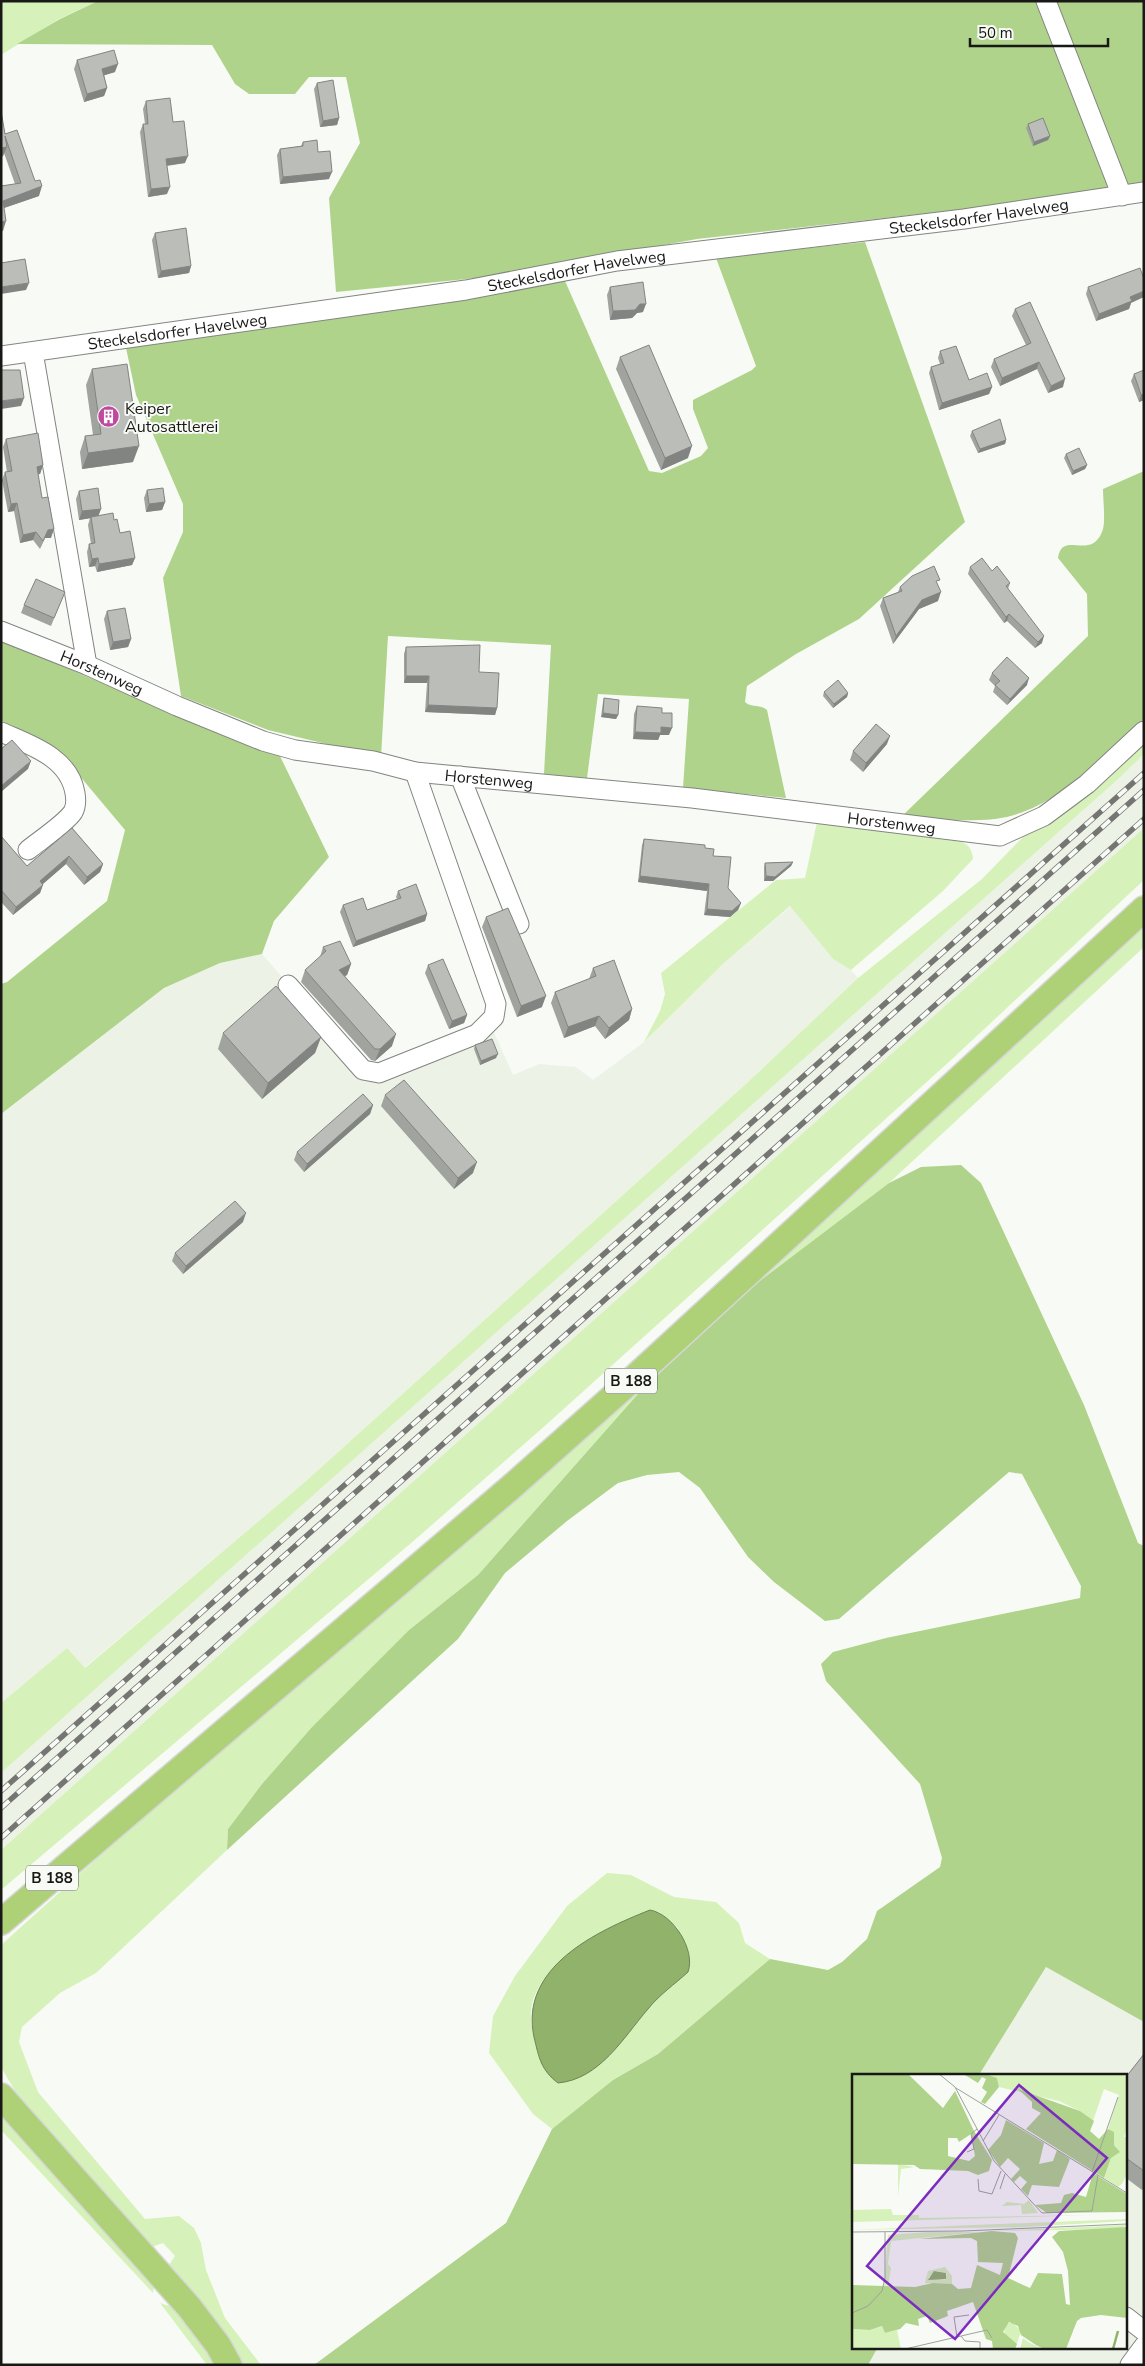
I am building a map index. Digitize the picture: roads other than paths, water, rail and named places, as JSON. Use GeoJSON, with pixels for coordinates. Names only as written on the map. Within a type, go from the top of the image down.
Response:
{"type":"FeatureCollection","features":[{"type":"Feature","properties":{"kind":"main road","name":"B 188"},"geometry":{"type":"LineString","coordinates":[[1,1922],[516,1483],[634,1378],[1144,910]]}},
{"type":"Feature","properties":{"kind":"main road"},"geometry":{"type":"LineString","coordinates":[[1,2096],[189,2307],[218,2345],[229,2365]]}},
{"type":"Feature","properties":{"kind":"street"},"geometry":{"type":"LineString","coordinates":[[1046,1],[1122,196]]}},
{"type":"Feature","properties":{"kind":"street","name":"Steckelsdorfer Havelweg"},"geometry":{"type":"LineString","coordinates":[[1,356],[466,290],[617,261],[964,219],[1144,192]]}},
{"type":"Feature","properties":{"kind":"street"},"geometry":{"type":"LineString","coordinates":[[33,352],[87,665]]}},
{"type":"Feature","properties":{"kind":"street","name":"Horstenweg"},"geometry":{"type":"LineString","coordinates":[[1,631],[87,665],[177,706],[263,741],[295,750],[373,761],[415,772],[692,798],[1000,836],[1044,816],[1088,784],[1144,731]]}},
{"type":"Feature","properties":{"kind":"street"},"geometry":{"type":"LineString","coordinates":[[1,732],[38,748],[61,765],[73,783],[76,801],[73,812],[28,850]]}},
{"type":"Feature","properties":{"kind":"street"},"geometry":{"type":"LineString","coordinates":[[288,985],[363,1070],[379,1073],[477,1034],[494,1017],[496,1004],[415,772]]}},
{"type":"Feature","properties":{"kind":"street"},"geometry":{"type":"LineString","coordinates":[[460,776],[518,924]]}},
{"type":"Feature","properties":{"kind":"street"},"geometry":{"type":"LineString","coordinates":[[1128,2319],[1144,2331]]}},
{"type":"Feature","properties":{"kind":"street"},"geometry":{"type":"LineString","coordinates":[[1130,2365],[1144,2346]]}},
{"type":"Feature","properties":{"kind":"railway"},"geometry":{"type":"LineString","coordinates":[[1,1791],[1144,773]]}},
{"type":"Feature","properties":{"kind":"railway"},"geometry":{"type":"LineString","coordinates":[[1,1808],[1144,790]]}},
{"type":"Feature","properties":{"kind":"railway"},"geometry":{"type":"LineString","coordinates":[[1,1838],[1144,819]]}},
{"type":"Feature","properties":{"kind":"place","name":"Keiper Autosattlerei"},"geometry":{"type":"Point","coordinates":[109,417]}}]}
